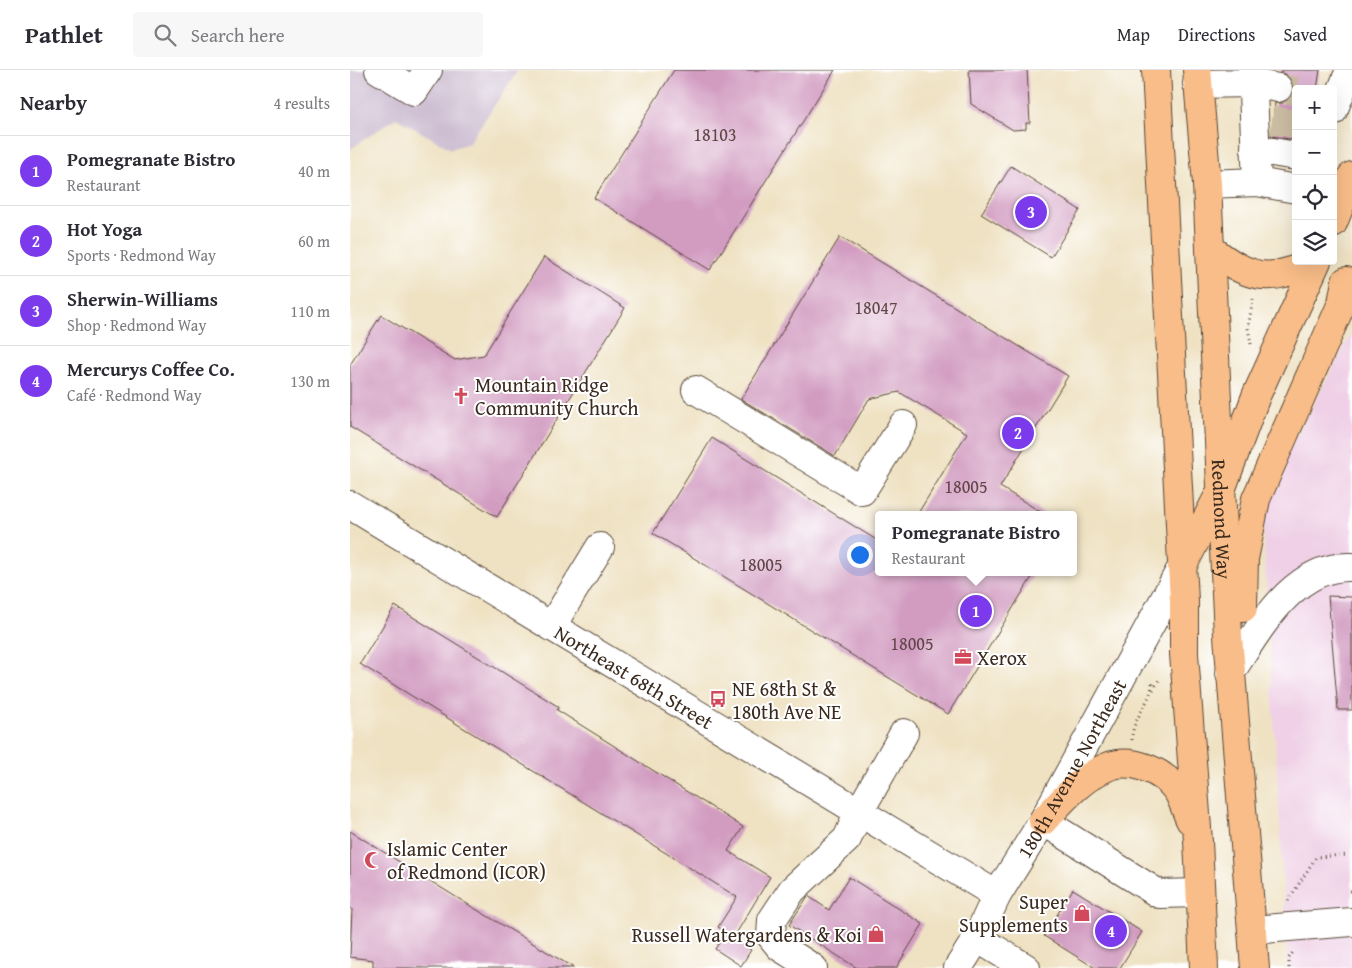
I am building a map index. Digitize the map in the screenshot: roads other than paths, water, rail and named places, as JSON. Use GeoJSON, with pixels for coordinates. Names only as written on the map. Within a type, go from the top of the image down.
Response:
{"type":"FeatureCollection","features":[{"type":"Feature","properties":{"kind":"main road"},"geometry":{"type":"LineString","coordinates":[[1156,70],[1182,567],[1184,654],[1198,842],[1204,968]]}},
{"type":"Feature","properties":{"kind":"main road","name":"Redmond Way"},"geometry":{"type":"LineString","coordinates":[[1197,77],[1207,184],[1220,493],[1230,673],[1255,968]]}},
{"type":"Feature","properties":{"kind":"main road"},"geometry":{"type":"LineString","coordinates":[[1337,206],[1352,176]]}},
{"type":"Feature","properties":{"kind":"main road"},"geometry":{"type":"LineString","coordinates":[[1210,248],[1230,264],[1257,276],[1275,276],[1295,271],[1307,265]]}},
{"type":"Feature","properties":{"kind":"main road"},"geometry":{"type":"LineString","coordinates":[[1182,567],[1220,493],[1256,396],[1313,265]]}},
{"type":"Feature","properties":{"kind":"main road"},"geometry":{"type":"LineString","coordinates":[[1220,493],[1260,445],[1330,297],[1349,273]]}},
{"type":"Feature","properties":{"kind":"main road"},"geometry":{"type":"LineString","coordinates":[[1228,636],[1242,612],[1244,558],[1256,499],[1342,303],[1349,273]]}},
{"type":"Feature","properties":{"kind":"main road"},"geometry":{"type":"LineString","coordinates":[[1043,822],[1071,792],[1094,774],[1108,766],[1123,764],[1139,766],[1164,778],[1176,791],[1198,842]]}},
{"type":"Feature","properties":{"kind":"street"},"geometry":{"type":"LineString","coordinates":[[379,70],[414,91],[428,70]]}},
{"type":"Feature","properties":{"kind":"street"},"geometry":{"type":"LineString","coordinates":[[1339,102],[1350,70]]}},
{"type":"Feature","properties":{"kind":"street"},"geometry":{"type":"LineString","coordinates":[[1197,77],[1261,80],[1263,118],[1255,149],[1256,182]]}},
{"type":"Feature","properties":{"kind":"street"},"geometry":{"type":"LineString","coordinates":[[1255,149],[1292,155]]}},
{"type":"Feature","properties":{"kind":"street"},"geometry":{"type":"LineString","coordinates":[[1207,184],[1256,182],[1292,188]]}},
{"type":"Feature","properties":{"kind":"street"},"geometry":{"type":"LineString","coordinates":[[696,390],[862,491],[903,424]]}},
{"type":"Feature","properties":{"kind":"street","name":"Northeast 68th Street"},"geometry":{"type":"LineString","coordinates":[[350,505],[997,894]]}},
{"type":"Feature","properties":{"kind":"street"},"geometry":{"type":"LineString","coordinates":[[551,626],[600,547]]}},
{"type":"Feature","properties":{"kind":"street","name":"180th Avenue Northeast"},"geometry":{"type":"LineString","coordinates":[[958,968],[977,938],[997,894],[1043,822],[1182,567]]}},
{"type":"Feature","properties":{"kind":"street"},"geometry":{"type":"LineString","coordinates":[[1230,673],[1267,617],[1308,578],[1325,569],[1352,567]]}},
{"type":"Feature","properties":{"kind":"street"},"geometry":{"type":"LineString","coordinates":[[813,968],[780,947],[771,936],[772,920],[792,890],[847,839],[859,812],[904,733]]}},
{"type":"Feature","properties":{"kind":"street"},"geometry":{"type":"LineString","coordinates":[[1043,822],[1159,894],[1200,892]]}},
{"type":"Feature","properties":{"kind":"street"},"geometry":{"type":"LineString","coordinates":[[1252,930],[1352,922]]}},
{"type":"Feature","properties":{"kind":"street"},"geometry":{"type":"LineString","coordinates":[[977,938],[1026,968]]}},
{"type":"Feature","properties":{"kind":"tunnel"},"geometry":{"type":"LineString","coordinates":[[1278,88],[1292,90]]}},
{"type":"Feature","properties":{"kind":"tunnel"},"geometry":{"type":"LineString","coordinates":[[1272,120],[1292,123]]}},
{"type":"Feature","properties":{"kind":"place","name":"Sherwin-Williams"},"geometry":{"type":"Point","coordinates":[1031,212]}},
{"type":"Feature","properties":{"kind":"place","name":"Mountain Ridge Community Church"},"geometry":{"type":"Point","coordinates":[461,396]}},
{"type":"Feature","properties":{"kind":"place","name":"Hot Yoga"},"geometry":{"type":"Point","coordinates":[1018,433]}},
{"type":"Feature","properties":{"kind":"place","name":"Pomegranate Bistro"},"geometry":{"type":"Point","coordinates":[976,611]}},
{"type":"Feature","properties":{"kind":"place","name":"Xerox"},"geometry":{"type":"Point","coordinates":[963,657]}},
{"type":"Feature","properties":{"kind":"place","name":"NE 68th St & 180th Ave NE"},"geometry":{"type":"Point","coordinates":[718,699]}},
{"type":"Feature","properties":{"kind":"place","name":"Islamic Center of Redmond (ICOR)"},"geometry":{"type":"Point","coordinates":[373,860]}},
{"type":"Feature","properties":{"kind":"place","name":"Super Supplements"},"geometry":{"type":"Point","coordinates":[1082,913]}},
{"type":"Feature","properties":{"kind":"place","name":"Mercurys Coffee Co."},"geometry":{"type":"Point","coordinates":[1111,931]}},
{"type":"Feature","properties":{"kind":"place","name":"Russell Watergardens & Koi"},"geometry":{"type":"Point","coordinates":[876,934]}}]}
